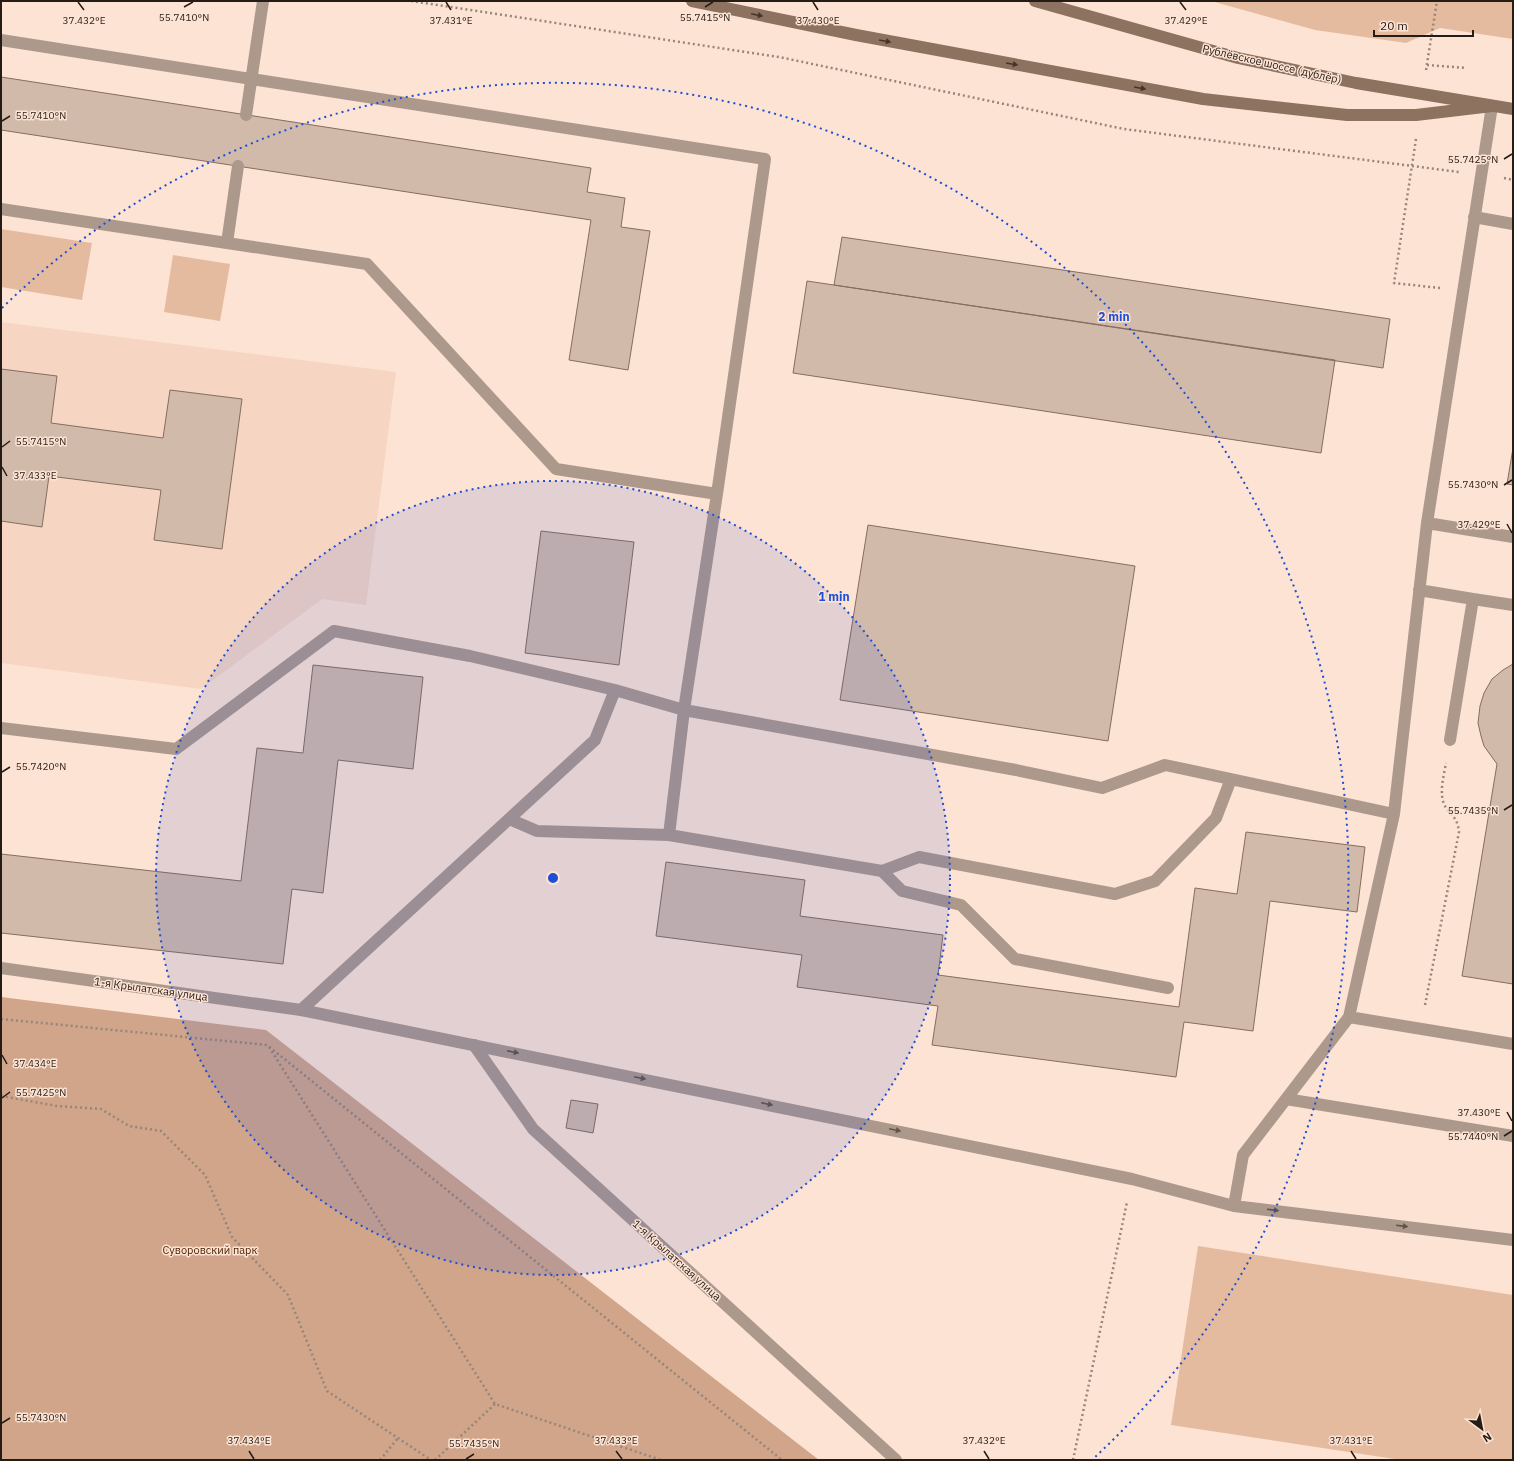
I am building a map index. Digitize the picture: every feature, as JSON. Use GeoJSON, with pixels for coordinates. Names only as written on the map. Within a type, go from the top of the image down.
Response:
{"type":"FeatureCollection","features":[{"type":"Feature","properties":{"kind":"main road"},"geometry":{"type":"LineString","coordinates":[[692,1],[856,35],[1203,99],[1347,115],[1416,115],[1492,106]]}},
{"type":"Feature","properties":{"kind":"main road","name":"Рублёвское шоссе (дублёр)"},"geometry":{"type":"LineString","coordinates":[[1035,1],[1238,58],[1356,83],[1513,109]]}},
{"type":"Feature","properties":{"kind":"street"},"geometry":{"type":"LineString","coordinates":[[246,115],[264,1]]}},
{"type":"Feature","properties":{"kind":"street"},"geometry":{"type":"LineString","coordinates":[[1,40],[764,159],[717,494],[684,710],[669,835]]}},
{"type":"Feature","properties":{"kind":"street"},"geometry":{"type":"LineString","coordinates":[[1234,1206],[1243,1155],[1349,1017],[1394,814],[1427,523],[1492,106]]}},
{"type":"Feature","properties":{"kind":"street"},"geometry":{"type":"LineString","coordinates":[[227,243],[238,166]]}},
{"type":"Feature","properties":{"kind":"street"},"geometry":{"type":"LineString","coordinates":[[1,209],[366,264],[556,469],[717,494]]}},
{"type":"Feature","properties":{"kind":"street"},"geometry":{"type":"LineString","coordinates":[[1474,217],[1513,224]]}},
{"type":"Feature","properties":{"kind":"street"},"geometry":{"type":"LineString","coordinates":[[1427,523],[1513,537]]}},
{"type":"Feature","properties":{"kind":"street"},"geometry":{"type":"LineString","coordinates":[[1419,590],[1513,605]]}},
{"type":"Feature","properties":{"kind":"street"},"geometry":{"type":"LineString","coordinates":[[1450,740],[1474,599]]}},
{"type":"Feature","properties":{"kind":"street"},"geometry":{"type":"LineString","coordinates":[[1,728],[176,749],[334,631],[470,656],[615,690],[684,710],[1016,770],[1102,788],[1165,765],[1394,814]]}},
{"type":"Feature","properties":{"kind":"street"},"geometry":{"type":"LineString","coordinates":[[301,1010],[595,740],[615,690]]}},
{"type":"Feature","properties":{"kind":"street"},"geometry":{"type":"LineString","coordinates":[[509,819],[537,831],[669,835],[882,872],[919,857],[1115,894],[1155,881],[1216,818],[1232,779]]}},
{"type":"Feature","properties":{"kind":"street"},"geometry":{"type":"LineString","coordinates":[[882,872],[902,891],[961,904],[1015,959],[1168,988]]}},
{"type":"Feature","properties":{"kind":"street","name":"1-я Крылатская улица"},"geometry":{"type":"LineString","coordinates":[[1,968],[301,1010],[1132,1179],[1234,1206],[1513,1240]]}},
{"type":"Feature","properties":{"kind":"street"},"geometry":{"type":"LineString","coordinates":[[1349,1017],[1513,1044]]}},
{"type":"Feature","properties":{"kind":"street","name":"1-я Крылатская улица"},"geometry":{"type":"LineString","coordinates":[[474,1045],[533,1129],[896,1460]]}},
{"type":"Feature","properties":{"kind":"street"},"geometry":{"type":"LineString","coordinates":[[1286,1099],[1513,1136]]}},
{"type":"Feature","properties":{"kind":"path"},"geometry":{"type":"LineString","coordinates":[[411,1],[779,57],[1124,129],[1513,180]]}},
{"type":"Feature","properties":{"kind":"path"},"geometry":{"type":"LineString","coordinates":[[1426,72],[1437,1]]}},
{"type":"Feature","properties":{"kind":"path"},"geometry":{"type":"LineString","coordinates":[[1427,65],[1467,68]]}},
{"type":"Feature","properties":{"kind":"path"},"geometry":{"type":"LineString","coordinates":[[1416,135],[1394,283],[1463,290]]}},
{"type":"Feature","properties":{"kind":"path"},"geometry":{"type":"LineString","coordinates":[[1420,1029],[1459,832],[1456,819],[1446,808],[1442,797],[1450,740]]}},
{"type":"Feature","properties":{"kind":"path"},"geometry":{"type":"LineString","coordinates":[[1,1019],[268,1045],[782,1460]]}},
{"type":"Feature","properties":{"kind":"path"},"geometry":{"type":"LineString","coordinates":[[268,1045],[495,1404],[661,1460]]}},
{"type":"Feature","properties":{"kind":"path"},"geometry":{"type":"LineString","coordinates":[[1,1096],[57,1106],[101,1109],[128,1126],[161,1131],[205,1176],[232,1237],[288,1295],[327,1391],[431,1460]]}},
{"type":"Feature","properties":{"kind":"path"},"geometry":{"type":"LineString","coordinates":[[1073,1460],[1132,1179]]}},
{"type":"Feature","properties":{"kind":"path"},"geometry":{"type":"LineString","coordinates":[[435,1460],[495,1404]]}},
{"type":"Feature","properties":{"kind":"path"},"geometry":{"type":"LineString","coordinates":[[380,1460],[398,1438]]}},
{"type":"Feature","properties":{"kind":"shaded area"},"geometry":{"type":"Polygon","coordinates":[[[1211,1],[1513,1],[1513,39],[1440,28],[1406,43],[1315,30],[1211,1]]]}},
{"type":"Feature","properties":{"kind":"shaded area"},"geometry":{"type":"Polygon","coordinates":[[[1,229],[92,243],[82,300],[1,287],[1,229]]]}},
{"type":"Feature","properties":{"kind":"shaded area"},"geometry":{"type":"Polygon","coordinates":[[[173,255],[230,264],[220,321],[164,312],[173,255]]]}},
{"type":"Feature","properties":{"kind":"shaded area"},"geometry":{"type":"Polygon","coordinates":[[[1,322],[396,372],[366,605],[322,599],[201,689],[1,663],[1,322]]]}},
{"type":"Feature","properties":{"kind":"shaded area"},"geometry":{"type":"Polygon","coordinates":[[[1198,1246],[1513,1295],[1513,1460],[1401,1460],[1171,1425],[1198,1246]]]}},
{"type":"Feature","properties":{"kind":"green space","name":"Суворовский парк"},"geometry":{"type":"Polygon","coordinates":[[[1,997],[266,1030],[819,1460],[1,1460],[1,997]]]}},
{"type":"Feature","properties":{"kind":"building"},"geometry":{"type":"Polygon","coordinates":[[[1,77],[591,168],[587,192],[625,198],[621,227],[650,231],[628,370],[569,360],[591,220],[1,130],[1,77]]]}},
{"type":"Feature","properties":{"kind":"building"},"geometry":{"type":"Polygon","coordinates":[[[842,237],[1390,319],[1383,368],[834,285],[842,237]]]}},
{"type":"Feature","properties":{"kind":"building"},"geometry":{"type":"Polygon","coordinates":[[[807,281],[1335,360],[1321,453],[793,373],[807,281]]]}},
{"type":"Feature","properties":{"kind":"building"},"geometry":{"type":"Polygon","coordinates":[[[1,369],[57,376],[51,423],[163,438],[170,390],[242,399],[222,549],[154,540],[161,490],[49,476],[42,527],[1,521],[1,369]]]}},
{"type":"Feature","properties":{"kind":"building"},"geometry":{"type":"Polygon","coordinates":[[[1513,448],[1513,485],[1507,484],[1513,448]]]}},
{"type":"Feature","properties":{"kind":"building"},"geometry":{"type":"Polygon","coordinates":[[[868,525],[1135,566],[1108,741],[840,700],[868,525]]]}},
{"type":"Feature","properties":{"kind":"building"},"geometry":{"type":"Polygon","coordinates":[[[541,531],[634,542],[619,665],[525,653],[541,531]]]}},
{"type":"Feature","properties":{"kind":"building"},"geometry":{"type":"Polygon","coordinates":[[[1513,664],[1513,984],[1462,976],[1497,764],[1484,746],[1481,736],[1478,723],[1480,706],[1484,693],[1492,679],[1513,664]]]}},
{"type":"Feature","properties":{"kind":"building"},"geometry":{"type":"Polygon","coordinates":[[[313,665],[423,677],[413,769],[338,760],[323,893],[292,889],[283,964],[1,933],[1,854],[241,881],[257,748],[303,753],[313,665]]]}},
{"type":"Feature","properties":{"kind":"building"},"geometry":{"type":"Polygon","coordinates":[[[1246,832],[1365,847],[1357,912],[1270,901],[1253,1031],[1184,1022],[1176,1077],[932,1045],[938,1006],[797,987],[802,955],[656,936],[666,862],[805,880],[800,916],[943,935],[938,975],[1179,1007],[1195,888],[1237,894],[1246,832]]]}},
{"type":"Feature","properties":{"kind":"building"},"geometry":{"type":"Polygon","coordinates":[[[571,1100],[598,1104],[593,1133],[566,1128],[571,1100]]]}}]}
